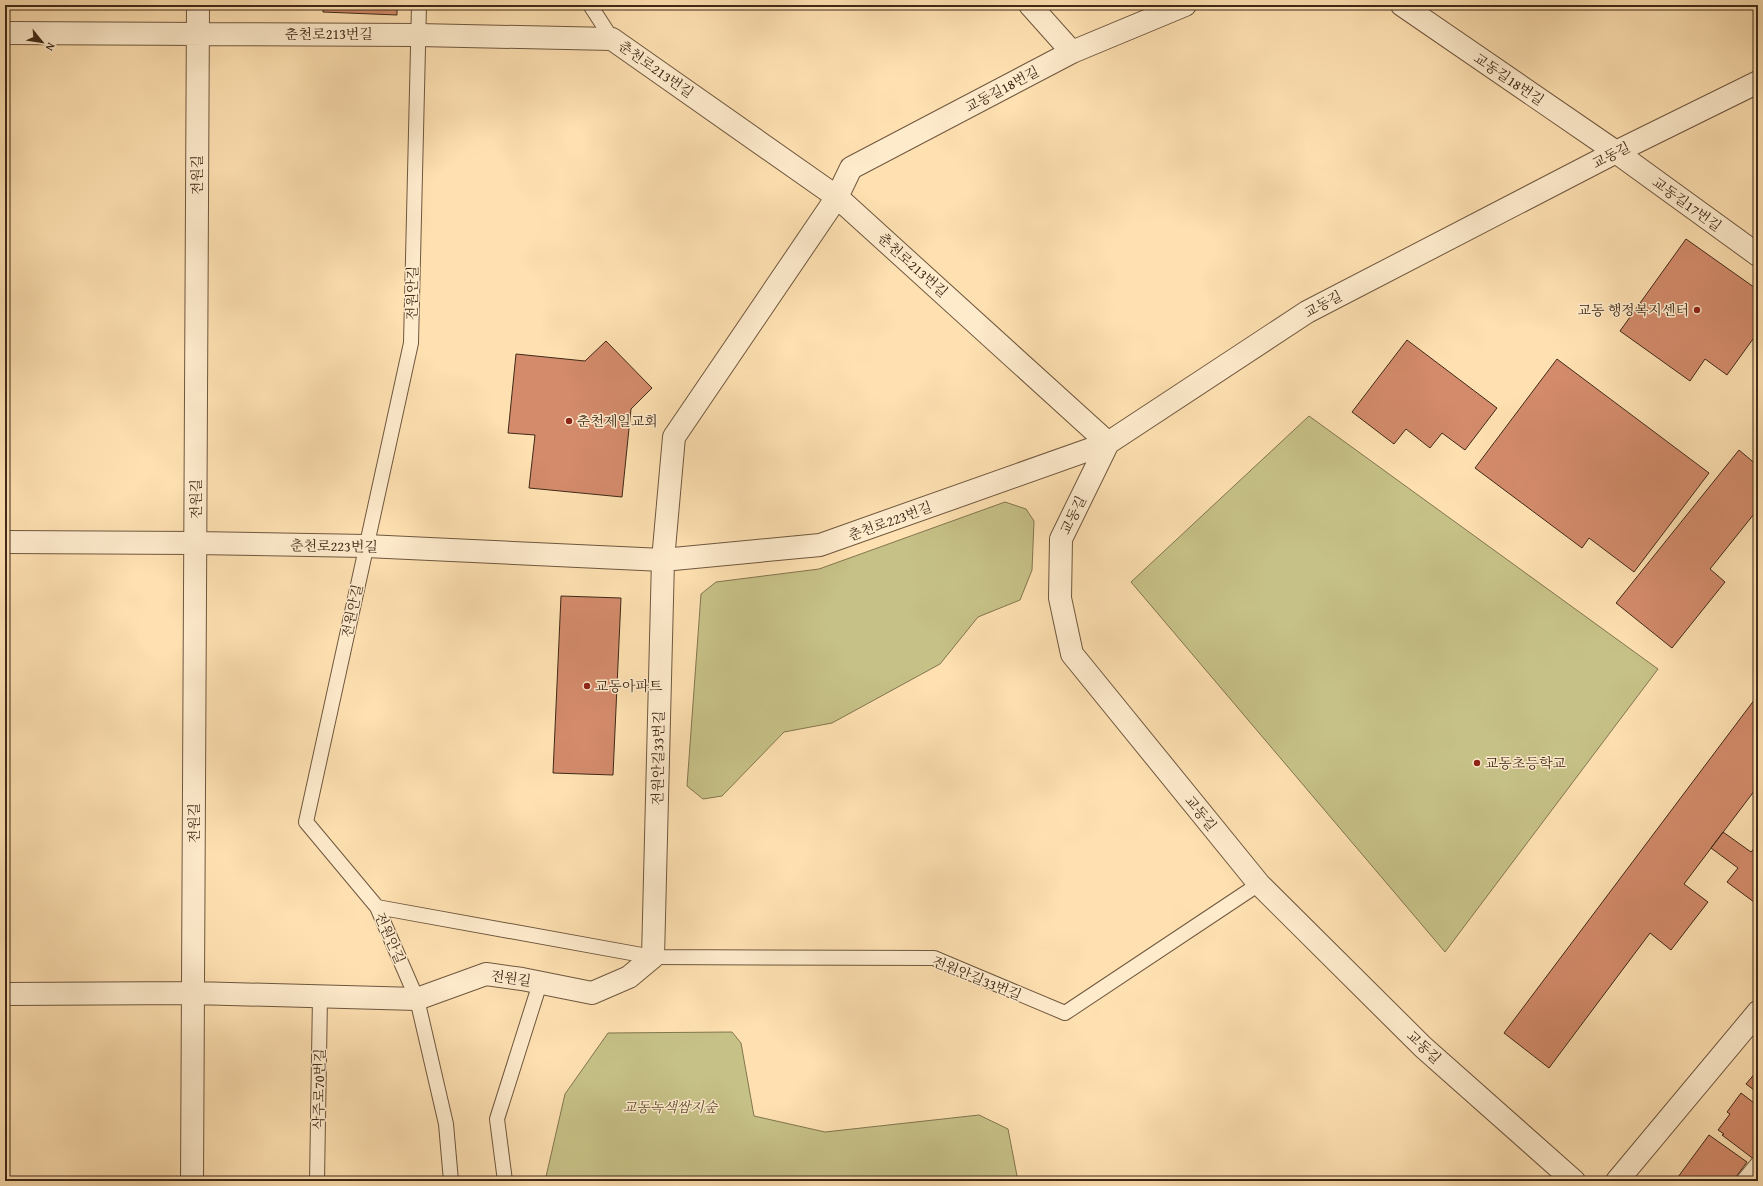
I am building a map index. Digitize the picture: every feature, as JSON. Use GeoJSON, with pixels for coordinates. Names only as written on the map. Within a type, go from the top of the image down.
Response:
{"type":"FeatureCollection","features":[{"type":"Feature","properties":{"kind":"street","name":"전원길"},"geometry":{"type":"LineString","coordinates":[[192,1181],[198,5]]}},
{"type":"Feature","properties":{"kind":"street"},"geometry":{"type":"LineString","coordinates":[[1030,5],[1072,52]]}},
{"type":"Feature","properties":{"kind":"street","name":"교동길18번길"},"geometry":{"type":"LineString","coordinates":[[837,197],[851,168],[1072,52],[1185,5]]}},
{"type":"Feature","properties":{"kind":"street","name":"교동길18번길"},"geometry":{"type":"LineString","coordinates":[[1402,5],[1429,13],[1616,152]]}},
{"type":"Feature","properties":{"kind":"street","name":"춘천로213번길"},"geometry":{"type":"LineString","coordinates":[[5,33],[418,35],[612,39],[837,197],[1108,443]]}},
{"type":"Feature","properties":{"kind":"street","name":"교동길"},"geometry":{"type":"LineString","coordinates":[[1574,1181],[1423,1047],[1259,884],[1072,654],[1060,598],[1061,539],[1108,443],[1306,312],[1616,152],[1758,82]]}},
{"type":"Feature","properties":{"kind":"street","name":"교동길17번길"},"geometry":{"type":"LineString","coordinates":[[1616,152],[1758,255]]}},
{"type":"Feature","properties":{"kind":"street"},"geometry":{"type":"LineString","coordinates":[[663,560],[674,437],[837,197]]}},
{"type":"Feature","properties":{"kind":"street","name":"춘천로223번길"},"geometry":{"type":"LineString","coordinates":[[5,542],[366,546],[663,560],[820,545],[1108,443]]}},
{"type":"Feature","properties":{"kind":"street","name":"전원안길33번길"},"geometry":{"type":"LineString","coordinates":[[653,957],[663,560]]}},
{"type":"Feature","properties":{"kind":"street","name":"전원길"},"geometry":{"type":"LineString","coordinates":[[5,994],[194,993],[417,999],[486,974],[592,993],[629,977],[653,957]]}},
{"type":"Feature","properties":{"kind":"street"},"geometry":{"type":"LineString","coordinates":[[1617,1181],[1758,1012]]}},
{"type":"Feature","properties":{"kind":"lane","name":"전원안길"},"geometry":{"type":"LineString","coordinates":[[419,5],[411,343],[306,822],[377,907],[417,999],[446,1124],[451,1181]]}},
{"type":"Feature","properties":{"kind":"lane"},"geometry":{"type":"LineString","coordinates":[[590,5],[612,39]]}},
{"type":"Feature","properties":{"kind":"lane","name":"전원안길33번길"},"geometry":{"type":"LineString","coordinates":[[377,907],[653,957],[934,958],[1065,1013],[1259,884]]}},
{"type":"Feature","properties":{"kind":"lane"},"geometry":{"type":"LineString","coordinates":[[505,1181],[497,1119],[540,983]]}},
{"type":"Feature","properties":{"kind":"lane","name":"삭주로70번길"},"geometry":{"type":"LineString","coordinates":[[318,1181],[320,996]]}},
{"type":"Feature","properties":{"kind":"lane"},"geometry":{"type":"LineString","coordinates":[[1743,1181],[1758,1163]]}},
{"type":"Feature","properties":{"kind":"green space"},"geometry":{"type":"Polygon","coordinates":[[[1309,416],[1658,669],[1445,952],[1131,582],[1309,416]]]}},
{"type":"Feature","properties":{"kind":"green space"},"geometry":{"type":"Polygon","coordinates":[[[1005,502],[1026,509],[1034,521],[1032,570],[1020,600],[978,617],[940,664],[832,723],[784,732],[722,796],[703,799],[687,786],[701,594],[716,582],[819,569],[1005,502]]]}},
{"type":"Feature","properties":{"kind":"green space","name":"교동녹색쌈지숲"},"geometry":{"type":"Polygon","coordinates":[[[732,1032],[741,1043],[754,1116],[825,1132],[979,1115],[1008,1129],[1018,1181],[545,1181],[565,1094],[608,1033],[732,1032]]]}},
{"type":"Feature","properties":{"kind":"building"},"geometry":{"type":"Polygon","coordinates":[[[323,5],[397,5],[397,15],[323,12],[323,5]]]}},
{"type":"Feature","properties":{"kind":"building","name":"교동 행정복지센터"},"geometry":{"type":"Polygon","coordinates":[[[1686,239],[1758,290],[1758,332],[1727,375],[1705,359],[1690,381],[1620,331],[1686,239]]]}},
{"type":"Feature","properties":{"kind":"building"},"geometry":{"type":"Polygon","coordinates":[[[1407,340],[1497,408],[1465,450],[1442,433],[1430,448],[1406,429],[1394,444],[1352,412],[1407,340]]]}},
{"type":"Feature","properties":{"kind":"building","name":"춘천제일교회"},"geometry":{"type":"Polygon","coordinates":[[[606,341],[652,388],[631,409],[622,497],[529,488],[535,435],[508,433],[516,354],[585,361],[606,341]]]}},
{"type":"Feature","properties":{"kind":"building"},"geometry":{"type":"Polygon","coordinates":[[[1557,359],[1709,473],[1634,572],[1589,538],[1582,548],[1475,468],[1557,359]]]}},
{"type":"Feature","properties":{"kind":"building"},"geometry":{"type":"Polygon","coordinates":[[[1739,450],[1758,466],[1758,509],[1710,569],[1725,582],[1672,648],[1616,603],[1739,450]]]}},
{"type":"Feature","properties":{"kind":"building","name":"교동아파트"},"geometry":{"type":"Polygon","coordinates":[[[561,596],[621,598],[613,775],[553,773],[561,596]]]}},
{"type":"Feature","properties":{"kind":"building"},"geometry":{"type":"Polygon","coordinates":[[[1758,695],[1758,786],[1684,884],[1708,902],[1671,950],[1650,933],[1549,1068],[1504,1033],[1758,695]]]}},
{"type":"Feature","properties":{"kind":"building"},"geometry":{"type":"Polygon","coordinates":[[[1723,832],[1751,852],[1758,844],[1758,905],[1727,882],[1738,868],[1711,848],[1723,832]]]}},
{"type":"Feature","properties":{"kind":"building"},"geometry":{"type":"Polygon","coordinates":[[[1758,1062],[1758,1093],[1746,1084],[1757,1071],[1753,1068],[1758,1062]]]}},
{"type":"Feature","properties":{"kind":"building"},"geometry":{"type":"Polygon","coordinates":[[[1741,1093],[1758,1106],[1758,1156],[1755,1160],[1722,1135],[1724,1134],[1718,1130],[1730,1114],[1727,1112],[1741,1093]]]}},
{"type":"Feature","properties":{"kind":"building"},"geometry":{"type":"Polygon","coordinates":[[[1758,1093],[1758,1101],[1754,1098],[1758,1093]]]}},
{"type":"Feature","properties":{"kind":"building"},"geometry":{"type":"Polygon","coordinates":[[[1709,1135],[1747,1162],[1733,1181],[1675,1181],[1709,1135]]]}},
{"type":"Feature","properties":{"kind":"place","name":"교동 행정복지센터"},"geometry":{"type":"Point","coordinates":[1697,310]}},
{"type":"Feature","properties":{"kind":"place","name":"춘천제일교회"},"geometry":{"type":"Point","coordinates":[569,421]}},
{"type":"Feature","properties":{"kind":"place","name":"교동아파트"},"geometry":{"type":"Point","coordinates":[587,686]}},
{"type":"Feature","properties":{"kind":"place","name":"교동초등학교"},"geometry":{"type":"Point","coordinates":[1477,763]}}]}
